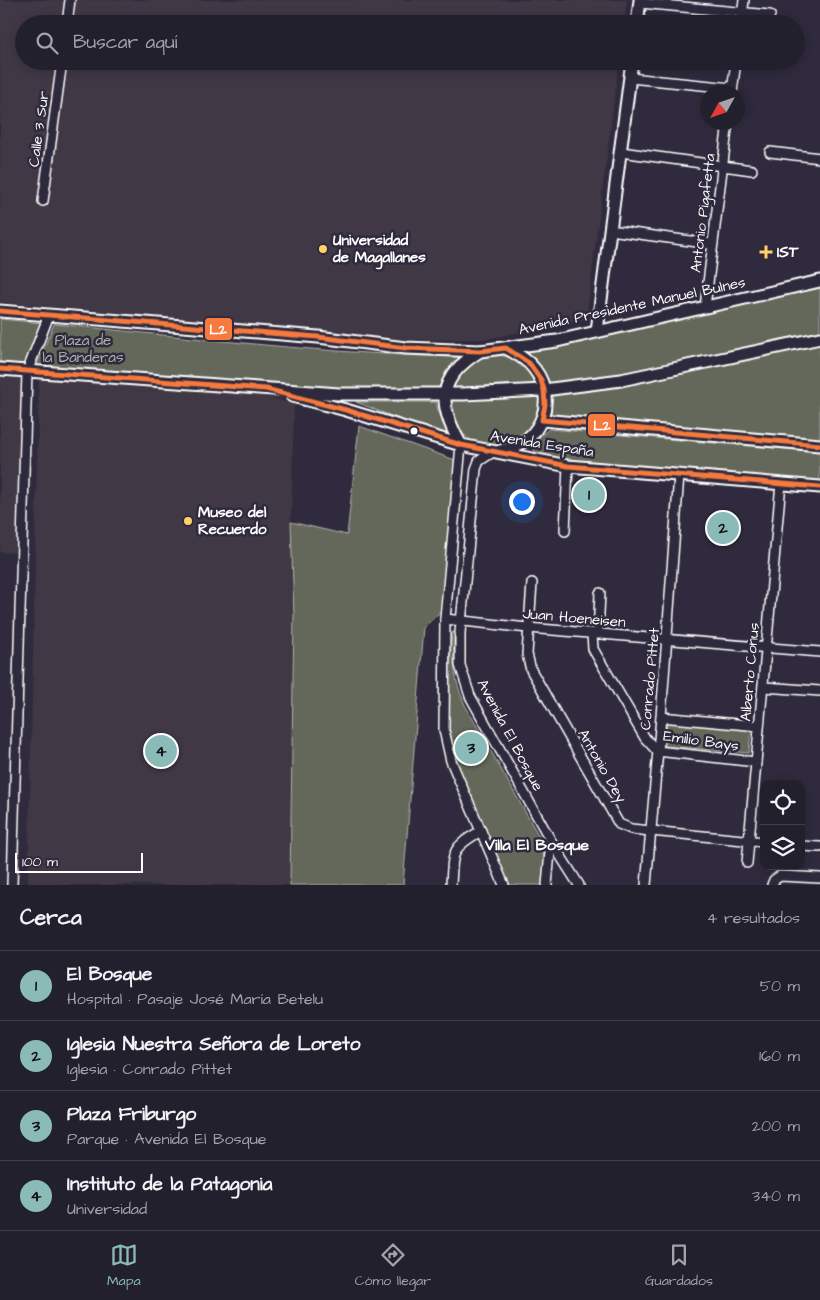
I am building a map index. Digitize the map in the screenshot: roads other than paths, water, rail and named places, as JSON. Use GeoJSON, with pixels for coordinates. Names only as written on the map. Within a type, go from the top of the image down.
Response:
{"type":"FeatureCollection","features":[{"type":"Feature","properties":{"kind":"main road"},"geometry":{"type":"LineString","coordinates":[[638,15],[640,1]]}},
{"type":"Feature","properties":{"kind":"main road"},"geometry":{"type":"LineString","coordinates":[[597,331],[631,70]]}},
{"type":"Feature","properties":{"kind":"main road","name":"Avenida Presidente Manuel Bulnes"},"geometry":{"type":"LineString","coordinates":[[0,311],[318,337],[406,348],[480,351],[557,341],[820,281]]}},
{"type":"Feature","properties":{"kind":"main road"},"geometry":{"type":"LineString","coordinates":[[0,369],[339,394],[445,395],[544,390],[621,380],[820,338]]}},
{"type":"Feature","properties":{"kind":"main road"},"geometry":{"type":"LineString","coordinates":[[493,452],[510,449],[526,441],[542,420],[545,405],[541,380],[529,363],[506,348]]}},
{"type":"Feature","properties":{"kind":"main road"},"geometry":{"type":"LineString","coordinates":[[461,445],[448,418],[445,395],[453,373],[460,365],[480,351]]}},
{"type":"Feature","properties":{"kind":"main road","name":"Avenida España"},"geometry":{"type":"LineString","coordinates":[[266,389],[346,410],[461,445],[568,466],[820,487]]}},
{"type":"Feature","properties":{"kind":"main road","name":"Avenida España"},"geometry":{"type":"LineString","coordinates":[[542,420],[820,445]]}},
{"type":"Feature","properties":{"kind":"street"},"geometry":{"type":"LineString","coordinates":[[68,15],[70,0]]}},
{"type":"Feature","properties":{"kind":"street"},"geometry":{"type":"LineString","coordinates":[[742,15],[744,0]]}},
{"type":"Feature","properties":{"kind":"street"},"geometry":{"type":"LineString","coordinates":[[640,1],[770,15]]}},
{"type":"Feature","properties":{"kind":"street","name":"Calle 3 Sur"},"geometry":{"type":"LineString","coordinates":[[43,201],[61,70]]}},
{"type":"Feature","properties":{"kind":"street"},"geometry":{"type":"LineString","coordinates":[[733,85],[735,70]]}},
{"type":"Feature","properties":{"kind":"street"},"geometry":{"type":"LineString","coordinates":[[630,78],[700,86]]}},
{"type":"Feature","properties":{"kind":"street","name":"Antonio Pigafetta"},"geometry":{"type":"LineString","coordinates":[[705,307],[727,130]]}},
{"type":"Feature","properties":{"kind":"street"},"geometry":{"type":"LineString","coordinates":[[621,152],[752,170]]}},
{"type":"Feature","properties":{"kind":"street"},"geometry":{"type":"LineString","coordinates":[[770,152],[820,158]]}},
{"type":"Feature","properties":{"kind":"street"},"geometry":{"type":"LineString","coordinates":[[610,230],[712,244]]}},
{"type":"Feature","properties":{"kind":"street"},"geometry":{"type":"LineString","coordinates":[[12,885],[27,372],[49,315]]}},
{"type":"Feature","properties":{"kind":"street"},"geometry":{"type":"LineString","coordinates":[[461,445],[445,619],[444,730],[451,761],[504,885]]}},
{"type":"Feature","properties":{"kind":"street","name":"Avenida El Bosque"},"geometry":{"type":"LineString","coordinates":[[493,452],[479,461],[476,469],[460,632],[460,665],[470,696],[551,841],[579,885]]}},
{"type":"Feature","properties":{"kind":"street"},"geometry":{"type":"LineString","coordinates":[[565,531],[568,466]]}},
{"type":"Feature","properties":{"kind":"street","name":"Conrado Pittet"},"geometry":{"type":"LineString","coordinates":[[646,885],[679,475]]}},
{"type":"Feature","properties":{"kind":"street","name":"Alberto Conus"},"geometry":{"type":"LineString","coordinates":[[747,863],[781,483]]}},
{"type":"Feature","properties":{"kind":"street","name":"Antonio Dey"},"geometry":{"type":"LineString","coordinates":[[532,583],[527,654],[531,670],[619,824],[631,829],[760,841]]}},
{"type":"Feature","properties":{"kind":"street","name":"Emilio Bays"},"geometry":{"type":"LineString","coordinates":[[600,593],[593,649],[645,738],[657,751],[756,762]]}},
{"type":"Feature","properties":{"kind":"street","name":"Juan Hoeneisen"},"geometry":{"type":"LineString","coordinates":[[445,619],[595,634],[820,652]]}},
{"type":"Feature","properties":{"kind":"street"},"geometry":{"type":"LineString","coordinates":[[764,686],[820,691]]}},
{"type":"Feature","properties":{"kind":"street"},"geometry":{"type":"LineString","coordinates":[[661,717],[759,726]]}},
{"type":"Feature","properties":{"kind":"street"},"geometry":{"type":"LineString","coordinates":[[451,885],[452,862],[456,849],[461,842],[481,831]]}},
{"type":"Feature","properties":{"kind":"street"},"geometry":{"type":"LineString","coordinates":[[547,885],[551,841]]}},
{"type":"Feature","properties":{"kind":"street"},"geometry":{"type":"LineString","coordinates":[[805,846],[820,847]]}},
{"type":"Feature","properties":{"kind":"street"},"geometry":{"type":"LineString","coordinates":[[772,885],[774,880],[780,876],[820,878]]}},
{"type":"Feature","properties":{"kind":"place","name":"Universidad de Magallanes"},"geometry":{"type":"Point","coordinates":[323,249]}},
{"type":"Feature","properties":{"kind":"place","name":"IST"},"geometry":{"type":"Point","coordinates":[766,252]}},
{"type":"Feature","properties":{"kind":"place","name":"El Bosque"},"geometry":{"type":"Point","coordinates":[589,495]}},
{"type":"Feature","properties":{"kind":"place","name":"Museo del Recuerdo"},"geometry":{"type":"Point","coordinates":[188,521]}},
{"type":"Feature","properties":{"kind":"place","name":"Iglesia Nuestra Señora de Loreto"},"geometry":{"type":"Point","coordinates":[723,528]}},
{"type":"Feature","properties":{"kind":"place","name":"Plaza Friburgo"},"geometry":{"type":"Point","coordinates":[471,748]}},
{"type":"Feature","properties":{"kind":"place","name":"Instituto de la Patagonia"},"geometry":{"type":"Point","coordinates":[161,751]}},
{"type":"Feature","properties":{"kind":"district","name":"Villa El Bosque"},"geometry":{"type":"Point","coordinates":[537,845]}},
{"type":"Feature","properties":{"kind":"park label","name":"Plaza de la Banderas"},"geometry":{"type":"Point","coordinates":[83,348]}}]}
